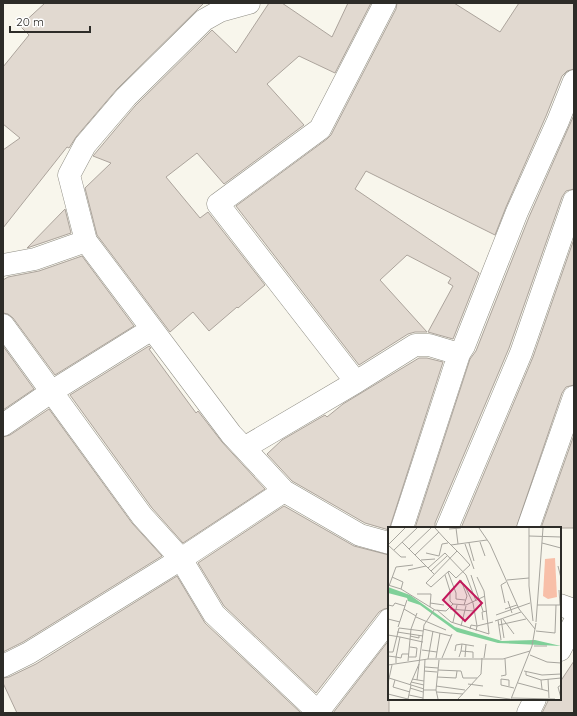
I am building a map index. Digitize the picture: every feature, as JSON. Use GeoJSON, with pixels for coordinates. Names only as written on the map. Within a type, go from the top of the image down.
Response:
{"type":"FeatureCollection","features":[{"type":"Feature","properties":{"kind":"street"},"geometry":{"type":"LineString","coordinates":[[249,3],[220,11],[204,20],[126,98],[85,145],[69,175],[86,241],[231,434],[284,491],[360,535],[388,543]]}},
{"type":"Feature","properties":{"kind":"street"},"geometry":{"type":"LineString","coordinates":[[356,382],[218,204],[320,130],[385,3]]}},
{"type":"Feature","properties":{"kind":"street"},"geometry":{"type":"LineString","coordinates":[[402,527],[459,354],[517,212],[573,85]]}},
{"type":"Feature","properties":{"kind":"street"},"geometry":{"type":"LineString","coordinates":[[447,527],[521,353],[574,200]]}},
{"type":"Feature","properties":{"kind":"street"},"geometry":{"type":"LineString","coordinates":[[3,265],[35,258],[86,241]]}},
{"type":"Feature","properties":{"kind":"street"},"geometry":{"type":"LineString","coordinates":[[3,325],[142,516],[181,559],[214,614],[318,712],[388,621]]}},
{"type":"Feature","properties":{"kind":"street"},"geometry":{"type":"LineString","coordinates":[[3,425],[51,392],[152,330]]}},
{"type":"Feature","properties":{"kind":"street"},"geometry":{"type":"LineString","coordinates":[[244,448],[356,382],[415,345],[429,345],[459,354]]}},
{"type":"Feature","properties":{"kind":"street"},"geometry":{"type":"LineString","coordinates":[[528,527],[574,397]]}},
{"type":"Feature","properties":{"kind":"street"},"geometry":{"type":"LineString","coordinates":[[3,666],[29,653],[181,559],[284,491]]}},
{"type":"Feature","properties":{"kind":"street"},"geometry":{"type":"LineString","coordinates":[[561,605],[574,610]]}},
{"type":"Feature","properties":{"kind":"street"},"geometry":{"type":"LineString","coordinates":[[561,648],[574,623]]}},
{"type":"Feature","properties":{"kind":"street"},"geometry":{"type":"LineString","coordinates":[[528,713],[534,700]]}},
{"type":"Feature","properties":{"kind":"building"},"geometry":{"type":"Polygon","coordinates":[[[45,3],[204,3],[117,89],[76,137],[69,148],[67,147],[3,228],[3,150],[20,138],[3,124],[3,67],[29,35],[20,26],[45,3]]]}},
{"type":"Feature","properties":{"kind":"building"},"geometry":{"type":"Polygon","coordinates":[[[269,3],[282,3],[332,37],[348,3],[371,3],[335,73],[299,56],[267,84],[304,125],[224,184],[197,153],[166,177],[200,218],[208,212],[265,285],[209,331],[193,312],[170,332],[97,235],[85,188],[111,163],[93,156],[135,106],[212,30],[236,53],[269,3]]]}},
{"type":"Feature","properties":{"kind":"building"},"geometry":{"type":"Polygon","coordinates":[[[397,3],[454,3],[500,32],[519,3],[574,3],[574,69],[567,71],[562,76],[495,235],[366,171],[355,189],[479,273],[453,339],[428,332],[453,286],[448,283],[451,278],[407,255],[380,280],[427,332],[415,332],[408,334],[359,365],[236,206],[331,135],[396,9],[397,3]]]}},
{"type":"Feature","properties":{"kind":"building"},"geometry":{"type":"Polygon","coordinates":[[[574,115],[574,189],[566,191],[562,197],[509,348],[435,523],[435,527],[415,527],[470,359],[476,351],[529,217],[574,115]]]}},
{"type":"Feature","properties":{"kind":"building"},"geometry":{"type":"Polygon","coordinates":[[[65,209],[71,233],[27,248],[65,209]]]}},
{"type":"Feature","properties":{"kind":"building"},"geometry":{"type":"Polygon","coordinates":[[[574,239],[574,385],[566,387],[562,393],[516,527],[461,527],[533,357],[574,239]]]}},
{"type":"Feature","properties":{"kind":"building"},"geometry":{"type":"Polygon","coordinates":[[[82,256],[134,326],[55,375],[13,318],[8,314],[3,313],[3,280],[8,277],[39,271],[82,256]]]}},
{"type":"Feature","properties":{"kind":"building"},"geometry":{"type":"Polygon","coordinates":[[[3,346],[34,389],[3,410],[3,346]]]}},
{"type":"Feature","properties":{"kind":"building"},"geometry":{"type":"Polygon","coordinates":[[[149,346],[151,348],[149,349],[196,413],[198,411],[222,442],[265,489],[183,543],[152,508],[70,395],[149,346]]]}},
{"type":"Feature","properties":{"kind":"building"},"geometry":{"type":"Polygon","coordinates":[[[419,358],[427,358],[443,362],[388,530],[365,523],[292,481],[267,454],[282,440],[325,415],[327,417],[343,404],[419,358]]]}},
{"type":"Feature","properties":{"kind":"building"},"geometry":{"type":"Polygon","coordinates":[[[49,409],[132,523],[162,556],[23,642],[3,652],[3,437],[10,435],[49,409]]]}},
{"type":"Feature","properties":{"kind":"building"},"geometry":{"type":"Polygon","coordinates":[[[574,435],[574,528],[541,527],[574,435]]]}},
{"type":"Feature","properties":{"kind":"building"},"geometry":{"type":"Polygon","coordinates":[[[284,506],[354,546],[388,555],[388,608],[379,612],[316,693],[224,606],[198,563],[284,506]]]}},
{"type":"Feature","properties":{"kind":"building"},"geometry":{"type":"Polygon","coordinates":[[[177,576],[205,623],[301,713],[17,713],[3,683],[3,678],[9,677],[36,664],[177,576]]]}},
{"type":"Feature","properties":{"kind":"building"},"geometry":{"type":"Polygon","coordinates":[[[388,641],[389,713],[333,713],[388,641]]]}},
{"type":"Feature","properties":{"kind":"building"},"geometry":{"type":"Polygon","coordinates":[[[574,661],[574,713],[542,713],[548,700],[561,700],[561,680],[574,661]]]}}]}
